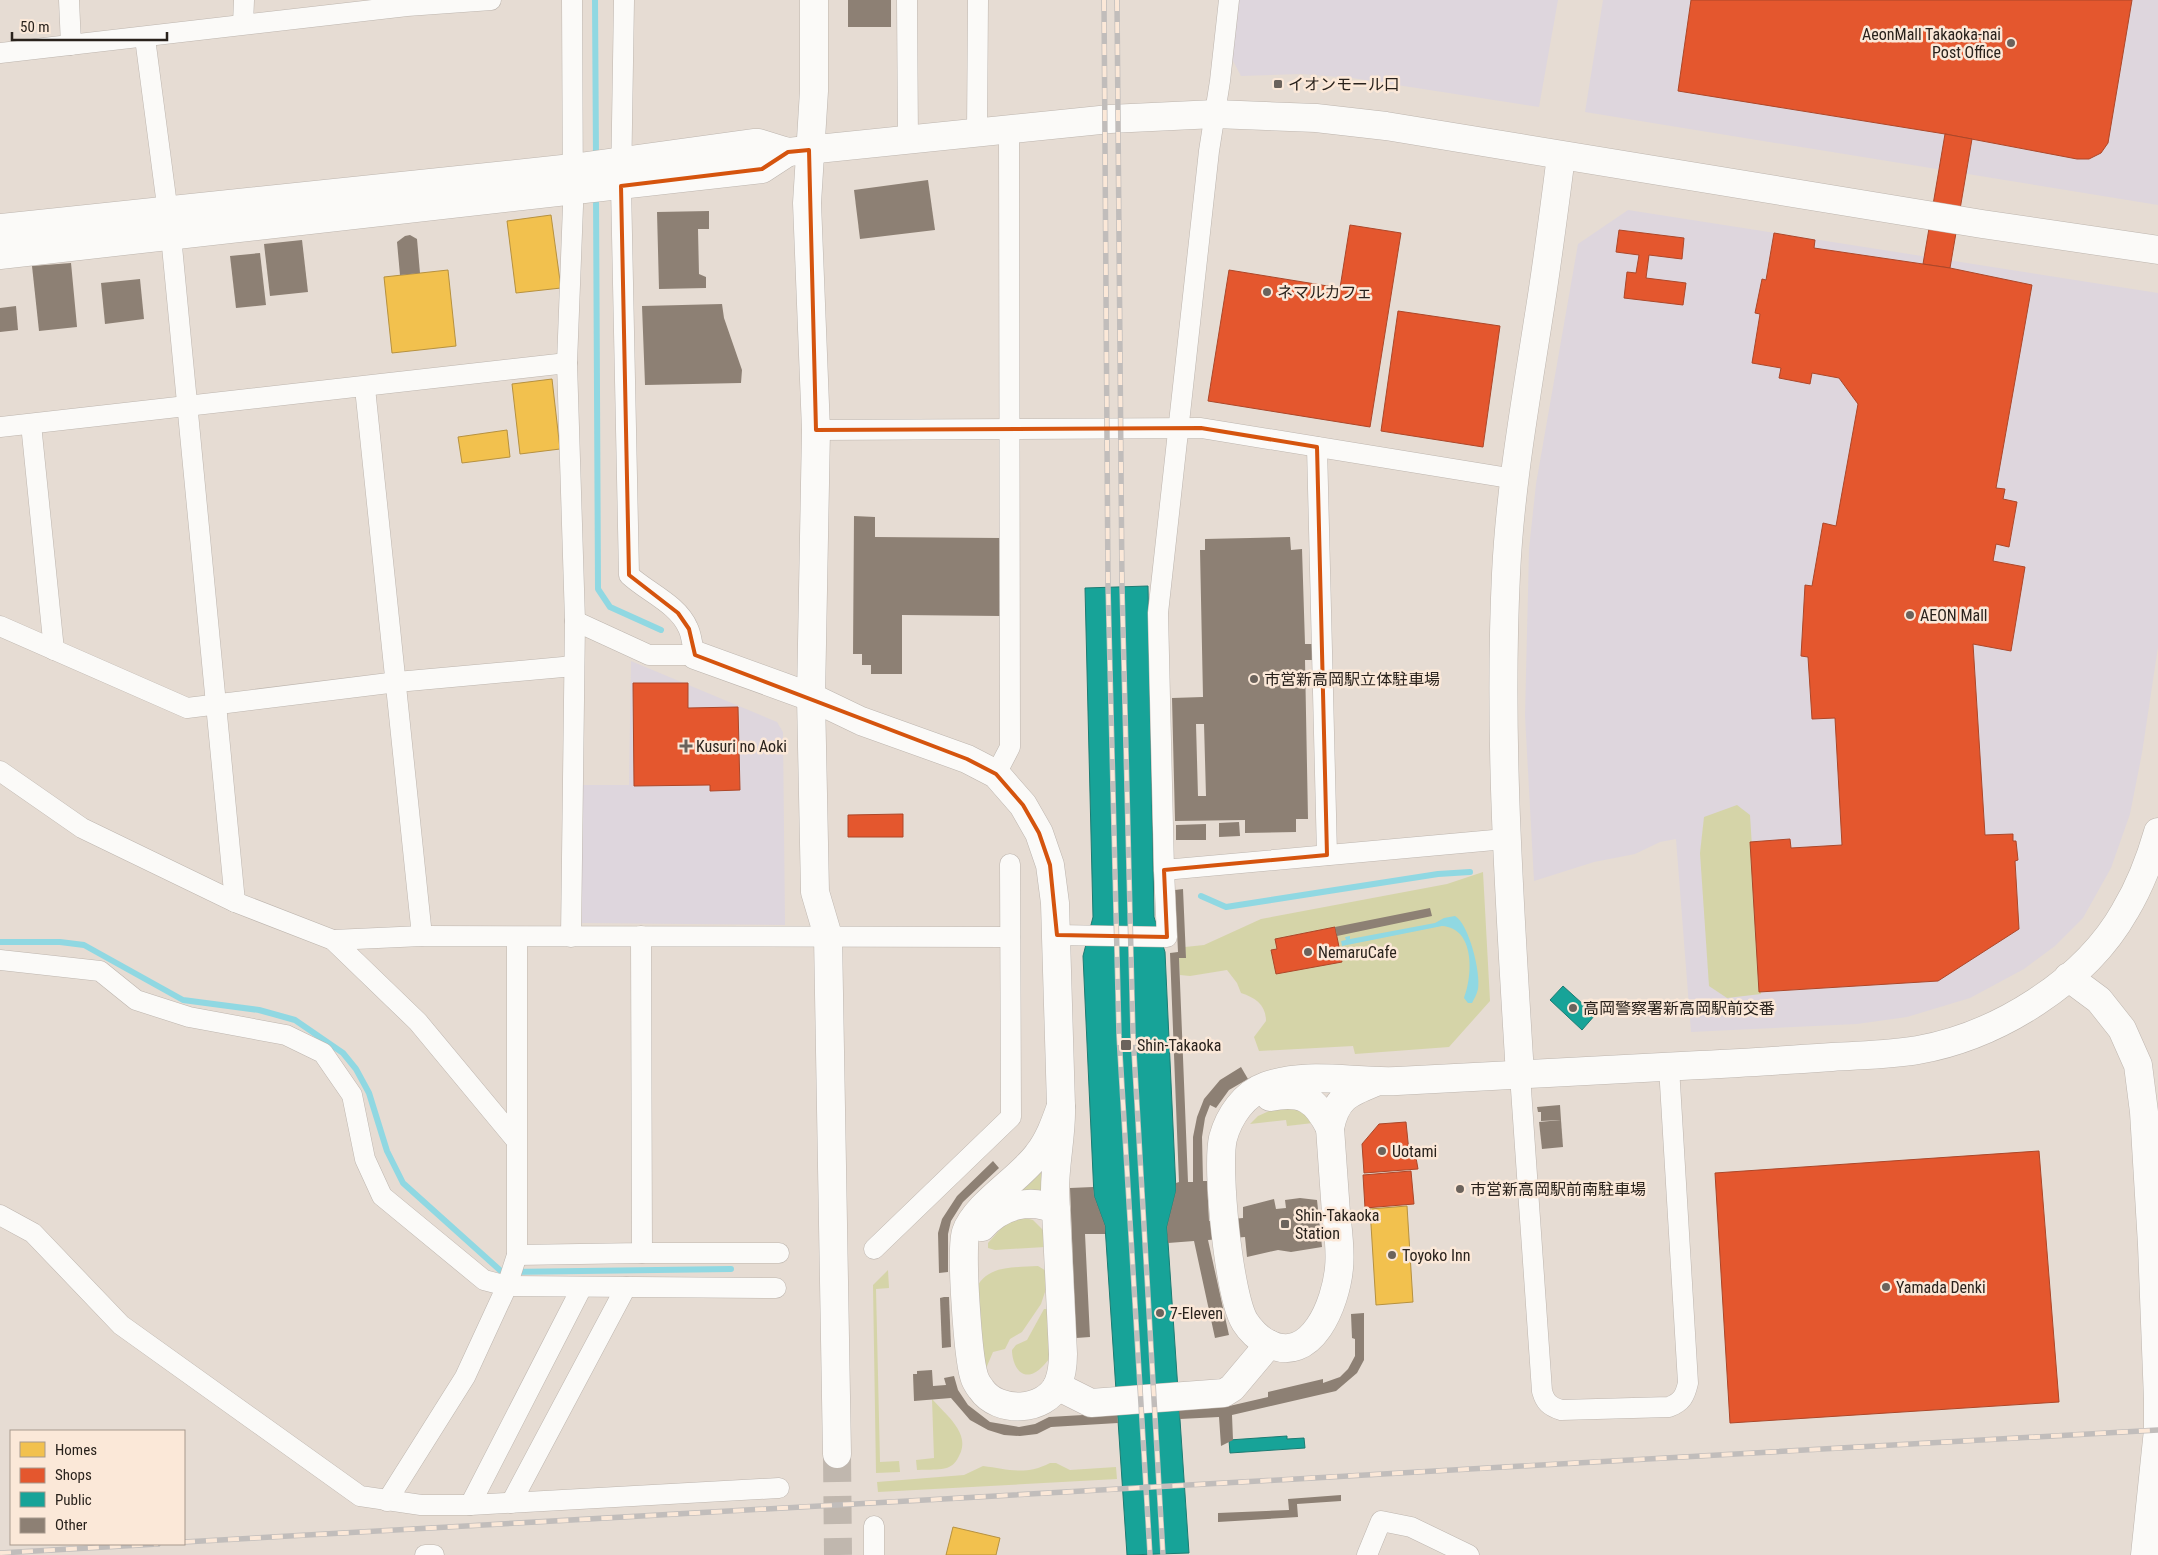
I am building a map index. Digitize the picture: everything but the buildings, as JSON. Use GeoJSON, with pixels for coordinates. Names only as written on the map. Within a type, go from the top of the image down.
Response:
{"type":"FeatureCollection","features":[{"type":"Feature","properties":{"kind":"street"},"geometry":{"type":"LineString","coordinates":[[69,0],[71,45]]}},
{"type":"Feature","properties":{"kind":"street"},"geometry":{"type":"LineString","coordinates":[[243,24],[244,0]]}},
{"type":"Feature","properties":{"kind":"street"},"geometry":{"type":"LineString","coordinates":[[0,53],[145,38],[407,3],[491,0]]}},
{"type":"Feature","properties":{"kind":"street"},"geometry":{"type":"LineString","coordinates":[[572,0],[597,177],[629,575],[640,586],[678,613],[689,629],[695,655]]}},
{"type":"Feature","properties":{"kind":"street"},"geometry":{"type":"LineString","coordinates":[[571,937],[575,621],[567,363],[624,0]]}},
{"type":"Feature","properties":{"kind":"street"},"geometry":{"type":"LineString","coordinates":[[814,0],[814,91],[798,151],[807,203],[816,430],[811,697],[815,892],[828,936],[837,1454]]}},
{"type":"Feature","properties":{"kind":"street"},"geometry":{"type":"LineString","coordinates":[[907,0],[908,141]]}},
{"type":"Feature","properties":{"kind":"street"},"geometry":{"type":"LineString","coordinates":[[977,133],[978,0]]}},
{"type":"Feature","properties":{"kind":"street"},"geometry":{"type":"LineString","coordinates":[[1057,935],[1167,937],[1158,613],[1208,160],[1229,0]]}},
{"type":"Feature","properties":{"kind":"street"},"geometry":{"type":"LineString","coordinates":[[145,38],[171,236],[218,705],[235,902]]}},
{"type":"Feature","properties":{"kind":"street"},"geometry":{"type":"LineString","coordinates":[[0,256],[171,236],[597,177],[753,143],[798,151],[1110,119],[1215,114],[1316,118],[1376,125],[1982,224],[2158,250]]}},
{"type":"Feature","properties":{"kind":"street"},"geometry":{"type":"LineString","coordinates":[[996,774],[1010,747],[1009,130]]}},
{"type":"Feature","properties":{"kind":"street"},"geometry":{"type":"LineString","coordinates":[[1561,156],[1538,323],[1526,384],[1515,479],[1506,572],[1503,666],[1505,839],[1542,1391],[1544,1401],[1552,1407],[1561,1410],[1669,1407],[1678,1404],[1685,1395],[1688,1383],[1669,1067]]}},
{"type":"Feature","properties":{"kind":"street"},"geometry":{"type":"LineString","coordinates":[[0,228],[168,209],[597,177]]}},
{"type":"Feature","properties":{"kind":"street"},"geometry":{"type":"LineString","coordinates":[[0,427],[188,405],[365,388],[567,363]]}},
{"type":"Feature","properties":{"kind":"street"},"geometry":{"type":"LineString","coordinates":[[365,388],[422,936]]}},
{"type":"Feature","properties":{"kind":"street"},"geometry":{"type":"LineString","coordinates":[[31,424],[54,650]]}},
{"type":"Feature","properties":{"kind":"street"},"geometry":{"type":"LineString","coordinates":[[816,430],[1201,428],[1515,479]]}},
{"type":"Feature","properties":{"kind":"street"},"geometry":{"type":"LineString","coordinates":[[1318,447],[1327,855]]}},
{"type":"Feature","properties":{"kind":"street"},"geometry":{"type":"LineString","coordinates":[[575,621],[649,655],[695,655],[811,697],[866,722],[967,758],[996,774],[1022,805],[1039,833],[1050,865],[1057,935],[1062,1128],[1055,1169],[1063,1354],[1062,1372],[1057,1386],[1035,1403],[1021,1408],[1008,1407],[994,1401],[982,1391],[974,1377],[970,1359],[964,1255],[966,1232],[976,1216],[1038,1155],[1051,1133],[1061,1106]]}},
{"type":"Feature","properties":{"kind":"street"},"geometry":{"type":"LineString","coordinates":[[0,626],[187,708],[397,682],[574,666]]}},
{"type":"Feature","properties":{"kind":"street"},"geometry":{"type":"LineString","coordinates":[[0,771],[82,828],[235,902],[333,940],[418,1022],[516,1140]]}},
{"type":"Feature","properties":{"kind":"street"},"geometry":{"type":"LineString","coordinates":[[1376,1082],[1348,1094],[1334,1110],[1330,1128],[1339,1252],[1336,1284],[1327,1310],[1310,1339],[1297,1348],[1283,1348],[1269,1344],[1258,1337],[1244,1322],[1237,1303],[1229,1265],[1222,1142],[1229,1120],[1252,1092],[1268,1085],[1306,1079],[1376,1082],[1669,1067],[1917,1050],[1952,1042],[2007,1020],[2030,1006],[2068,977],[2098,947],[2124,914],[2149,863],[2158,832]]}},
{"type":"Feature","properties":{"kind":"street"},"geometry":{"type":"LineString","coordinates":[[1164,870],[1505,839]]}},
{"type":"Feature","properties":{"kind":"street"},"geometry":{"type":"LineString","coordinates":[[874,1249],[1011,1117],[1010,864]]}},
{"type":"Feature","properties":{"kind":"street"},"geometry":{"type":"LineString","coordinates":[[333,940],[422,936],[1010,937]]}},
{"type":"Feature","properties":{"kind":"street"},"geometry":{"type":"LineString","coordinates":[[641,936],[642,1253]]}},
{"type":"Feature","properties":{"kind":"street"},"geometry":{"type":"LineString","coordinates":[[387,1501],[465,1377],[507,1285],[516,1257],[517,937]]}},
{"type":"Feature","properties":{"kind":"street"},"geometry":{"type":"LineString","coordinates":[[0,960],[100,971],[136,1000],[189,1018],[286,1035],[323,1053],[352,1095],[365,1159],[382,1196],[484,1280],[507,1285],[776,1288]]}},
{"type":"Feature","properties":{"kind":"street"},"geometry":{"type":"LineString","coordinates":[[2068,977],[2099,1000],[2122,1029],[2138,1065],[2143,1102],[2152,1245],[2158,1400],[2158,1430],[2145,1555]]}},
{"type":"Feature","properties":{"kind":"street"},"geometry":{"type":"LineString","coordinates":[[1238,1108],[1263,1098],[1285,1094],[1300,1095],[1314,1103],[1330,1128]]}},
{"type":"Feature","properties":{"kind":"street"},"geometry":{"type":"LineString","coordinates":[[964,1255],[971,1240],[997,1213],[1022,1204],[1038,1204],[1056,1210]]}},
{"type":"Feature","properties":{"kind":"street"},"geometry":{"type":"LineString","coordinates":[[0,1215],[33,1232],[121,1325],[360,1496],[421,1504],[470,1505],[779,1488]]}},
{"type":"Feature","properties":{"kind":"street"},"geometry":{"type":"LineString","coordinates":[[516,1257],[642,1253],[779,1252]]}},
{"type":"Feature","properties":{"kind":"street"},"geometry":{"type":"LineString","coordinates":[[470,1505],[582,1286]]}},
{"type":"Feature","properties":{"kind":"street"},"geometry":{"type":"LineString","coordinates":[[511,1503],[626,1287]]}},
{"type":"Feature","properties":{"kind":"street"},"geometry":{"type":"LineString","coordinates":[[1057,1386],[1092,1403],[1224,1393],[1232,1388],[1269,1344]]}},
{"type":"Feature","properties":{"kind":"street"},"geometry":{"type":"LineString","coordinates":[[1367,1555],[1381,1520],[1411,1527],[1469,1555]]}},
{"type":"Feature","properties":{"kind":"street"},"geometry":{"type":"LineString","coordinates":[[874,1526],[874,1555]]}},
{"type":"Feature","properties":{"kind":"street"},"geometry":{"type":"LineString","coordinates":[[425,1555],[434,1555]]}},
{"type":"Feature","properties":{"kind":"highlighted area"},"geometry":{"type":"Polygon","coordinates":[[[809,150],[816,430],[1201,428],[1317,447],[1327,855],[1164,870],[1167,937],[1057,935],[1050,865],[1039,833],[1023,805],[996,774],[967,759],[695,655],[689,629],[678,613],[629,575],[621,186],[762,169],[788,152],[809,150]]]}},
{"type":"Feature","properties":{"kind":"shaded area"},"geometry":{"type":"Polygon","coordinates":[[[1239,0],[1558,0],[1539,107],[1352,78],[1301,74],[1241,76],[1232,59],[1239,0]]]}},
{"type":"Feature","properties":{"kind":"shaded area"},"geometry":{"type":"Polygon","coordinates":[[[1603,0],[2158,0],[2158,205],[1585,112],[1603,0]]]}},
{"type":"Feature","properties":{"kind":"shaded area"},"geometry":{"type":"Polygon","coordinates":[[[1628,210],[2158,293],[2158,647],[2142,753],[2130,814],[2111,868],[2083,918],[2055,946],[2024,969],[1970,998],[1907,1017],[1857,1024],[1691,1032],[1676,839],[1660,842],[1635,854],[1594,862],[1534,881],[1525,716],[1529,549],[1536,484],[1578,244],[1628,210]]]}},
{"type":"Feature","properties":{"kind":"shaded area"},"geometry":{"type":"Polygon","coordinates":[[[631,661],[777,722],[783,732],[785,925],[582,923],[581,785],[629,785],[631,661]]]}},
{"type":"Feature","properties":{"kind":"green space"},"geometry":{"type":"Polygon","coordinates":[[[1737,805],[1750,815],[1761,994],[1727,998],[1709,986],[1700,853],[1704,817],[1737,805]]]}},
{"type":"Feature","properties":{"kind":"green space"},"geometry":{"type":"Polygon","coordinates":[[[1483,872],[1490,1001],[1449,1047],[1355,1054],[1353,1046],[1259,1051],[1254,1037],[1266,1021],[1266,1015],[1262,1006],[1256,1000],[1241,993],[1237,983],[1227,970],[1190,976],[1180,975],[1179,958],[1186,958],[1185,947],[1204,945],[1261,919],[1447,884],[1483,872]]]}},
{"type":"Feature","properties":{"kind":"green space"},"geometry":{"type":"Polygon","coordinates":[[[1278,1107],[1299,1107],[1313,1123],[1287,1126],[1286,1120],[1250,1124],[1258,1116],[1278,1107]]]}},
{"type":"Feature","properties":{"kind":"green space"},"geometry":{"type":"Polygon","coordinates":[[[1040,1172],[1043,1173],[1044,1192],[1021,1192],[1020,1190],[1040,1172]]]}},
{"type":"Feature","properties":{"kind":"green space"},"geometry":{"type":"Polygon","coordinates":[[[1021,1217],[1033,1220],[1045,1232],[1045,1247],[995,1250],[988,1248],[988,1243],[1004,1225],[1021,1217]]]}},
{"type":"Feature","properties":{"kind":"green space"},"geometry":{"type":"Polygon","coordinates":[[[1038,1266],[1048,1272],[1050,1277],[1041,1304],[1022,1332],[1010,1339],[1005,1349],[993,1352],[984,1373],[976,1289],[987,1275],[994,1271],[1038,1266]]]}},
{"type":"Feature","properties":{"kind":"green space"},"geometry":{"type":"Polygon","coordinates":[[[888,1270],[889,1288],[876,1289],[880,1462],[899,1461],[900,1472],[876,1473],[873,1285],[888,1270]]]}},
{"type":"Feature","properties":{"kind":"green space"},"geometry":{"type":"Polygon","coordinates":[[[1044,1309],[1052,1309],[1052,1356],[1037,1372],[1029,1375],[1024,1374],[1017,1369],[1013,1360],[1012,1350],[1016,1345],[1027,1340],[1044,1309]]]}},
{"type":"Feature","properties":{"kind":"green space"},"geometry":{"type":"Polygon","coordinates":[[[932,1399],[960,1432],[962,1448],[956,1461],[949,1467],[917,1470],[916,1460],[934,1458],[932,1399]]]}},
{"type":"Feature","properties":{"kind":"green space"},"geometry":{"type":"Polygon","coordinates":[[[1050,1463],[1056,1463],[1070,1470],[1116,1467],[1117,1479],[878,1492],[877,1482],[964,1475],[983,1466],[1024,1470],[1041,1467],[1050,1463]]]}},
{"type":"Feature","properties":{"kind":"water"},"geometry":{"type":"Polygon","coordinates":[[[1455,916],[1465,929],[1476,961],[1478,989],[1472,1003],[1468,1003],[1464,998],[1469,977],[1469,954],[1461,935],[1453,929],[1442,926],[1342,946],[1341,941],[1346,940],[1345,937],[1350,936],[1350,939],[1435,923],[1444,918],[1455,916]]]}},
{"type":"Feature","properties":{"kind":"waterway"},"geometry":{"type":"LineString","coordinates":[[595,0],[596,158]]}},
{"type":"Feature","properties":{"kind":"waterway"},"geometry":{"type":"LineString","coordinates":[[596,193],[598,589],[610,607],[661,630]]}},
{"type":"Feature","properties":{"kind":"waterway"},"geometry":{"type":"LineString","coordinates":[[1201,896],[1226,907],[1438,874],[1470,872]]}},
{"type":"Feature","properties":{"kind":"waterway"},"geometry":{"type":"LineString","coordinates":[[0,942],[60,942],[84,945],[183,1000],[259,1010],[295,1020],[343,1053],[356,1069],[369,1093],[387,1151],[403,1183],[502,1272],[731,1269]]}},
{"type":"Feature","properties":{"kind":"tunnel"},"geometry":{"type":"LineString","coordinates":[[837,1454],[838,1555]]}},
{"type":"Feature","properties":{"kind":"railway"},"geometry":{"type":"LineString","coordinates":[[1104,0],[1108,586],[1119,1036],[1150,1555]]}},
{"type":"Feature","properties":{"kind":"railway"},"geometry":{"type":"LineString","coordinates":[[1117,0],[1122,586],[1133,1035],[1163,1555]]}},
{"type":"Feature","properties":{"kind":"railway"},"geometry":{"type":"LineString","coordinates":[[185,1542],[2158,1430]]}},
{"type":"Feature","properties":{"kind":"railway"},"geometry":{"type":"LineString","coordinates":[[0,1553],[140,1545]]}},
{"type":"Feature","properties":{"kind":"place","name":"AeonMall Takaoka-nai Post Office"},"geometry":{"type":"Point","coordinates":[2011,43]}},
{"type":"Feature","properties":{"kind":"place","name":"イオンモール口"},"geometry":{"type":"Point","coordinates":[1278,84]}},
{"type":"Feature","properties":{"kind":"place","name":"ネマルカフェ"},"geometry":{"type":"Point","coordinates":[1267,292]}},
{"type":"Feature","properties":{"kind":"place","name":"AEON Mall"},"geometry":{"type":"Point","coordinates":[1910,615]}},
{"type":"Feature","properties":{"kind":"place","name":"市営新高岡駅立体駐車場"},"geometry":{"type":"Point","coordinates":[1254,679]}},
{"type":"Feature","properties":{"kind":"place","name":"Kusuri no Aoki"},"geometry":{"type":"Point","coordinates":[686,746]}},
{"type":"Feature","properties":{"kind":"place","name":"NemaruCafe"},"geometry":{"type":"Point","coordinates":[1308,952]}},
{"type":"Feature","properties":{"kind":"place","name":"高岡警察署新高岡駅前交番"},"geometry":{"type":"Point","coordinates":[1573,1008]}},
{"type":"Feature","properties":{"kind":"place","name":"Shin-Takaoka"},"geometry":{"type":"Point","coordinates":[1126,1045]}},
{"type":"Feature","properties":{"kind":"place","name":"Uotami"},"geometry":{"type":"Point","coordinates":[1382,1151]}},
{"type":"Feature","properties":{"kind":"place","name":"市営新高岡駅前南駐車場"},"geometry":{"type":"Point","coordinates":[1460,1189]}},
{"type":"Feature","properties":{"kind":"place","name":"Shin-Takaoka Station"},"geometry":{"type":"Point","coordinates":[1285,1224]}},
{"type":"Feature","properties":{"kind":"place","name":"Toyoko Inn"},"geometry":{"type":"Point","coordinates":[1392,1255]}},
{"type":"Feature","properties":{"kind":"place","name":"Yamada Denki"},"geometry":{"type":"Point","coordinates":[1886,1287]}},
{"type":"Feature","properties":{"kind":"place","name":"7-Eleven"},"geometry":{"type":"Point","coordinates":[1160,1313]}}]}
